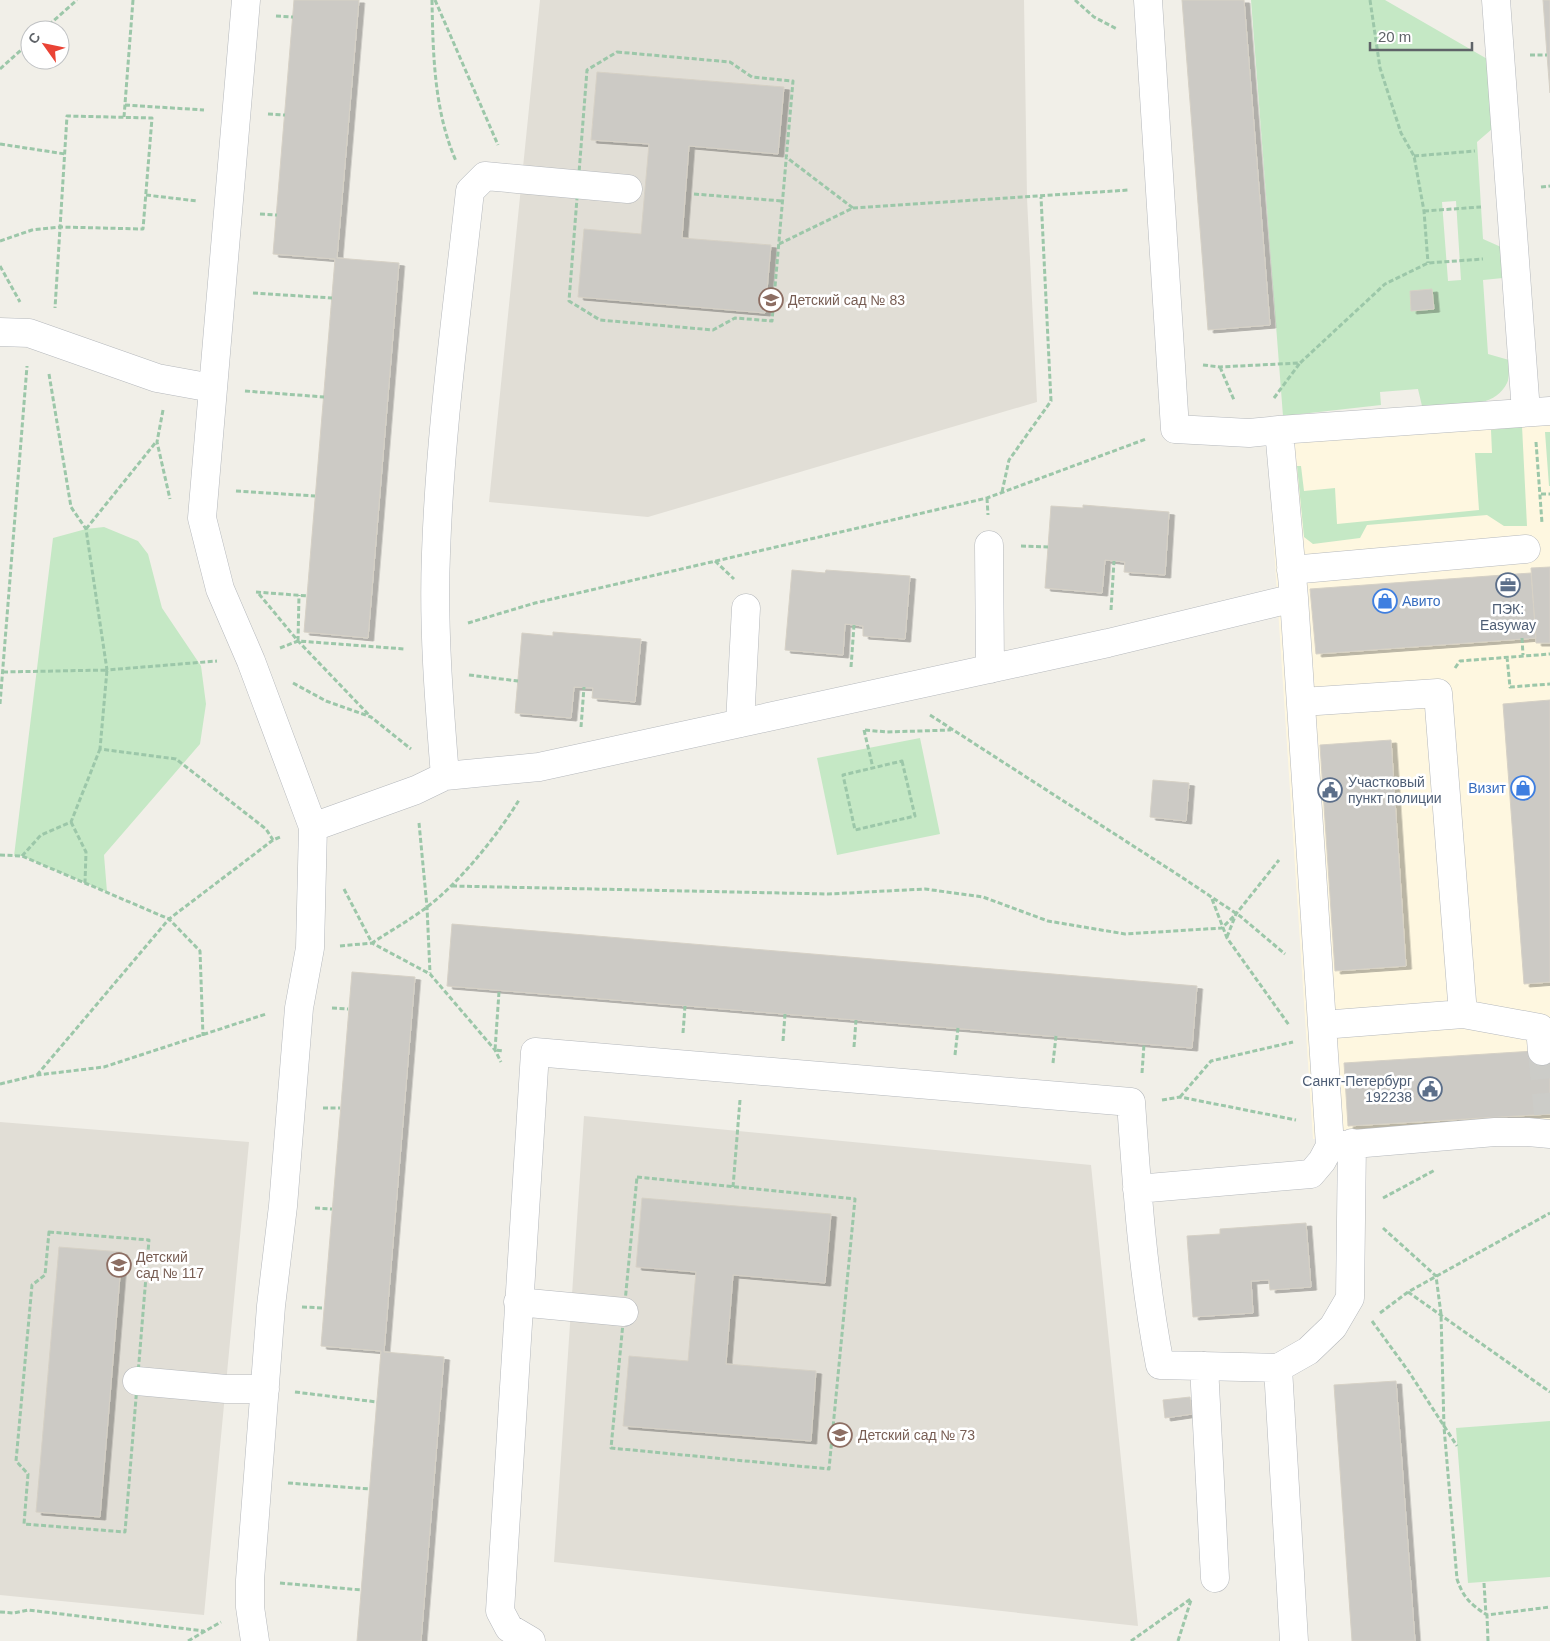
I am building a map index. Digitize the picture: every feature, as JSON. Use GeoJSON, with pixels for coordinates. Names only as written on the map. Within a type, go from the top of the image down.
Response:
{"type":"FeatureCollection","features":[{"type":"Feature","properties":{"kind":"lane"},"geometry":{"type":"LineString","coordinates":[[246,0],[202,518],[220,589],[251,661],[313,827],[310,948],[299,1008],[250,1580],[250,1607],[255,1641]]}},
{"type":"Feature","properties":{"kind":"lane"},"geometry":{"type":"LineString","coordinates":[[1148,0],[1175,429],[1249,433],[1536,412],[1514,256],[1496,0]]}},
{"type":"Feature","properties":{"kind":"lane"},"geometry":{"type":"LineString","coordinates":[[445,776],[437,652],[436,555],[440,467],[470,191],[485,176],[628,189]]}},
{"type":"Feature","properties":{"kind":"lane"},"geometry":{"type":"LineString","coordinates":[[0,332],[41,338],[158,378],[212,388]]}},
{"type":"Feature","properties":{"kind":"lane"},"geometry":{"type":"LineString","coordinates":[[531,1641],[509,1628],[500,1611],[535,1052],[1131,1102],[1137,1190],[1149,1307],[1160,1365],[1278,1368],[1308,1351],[1333,1327],[1346,1307],[1350,1298],[1356,1209],[1337,1139],[1315,1035],[1320,983],[1302,702],[1279,430]]}},
{"type":"Feature","properties":{"kind":"lane"},"geometry":{"type":"LineString","coordinates":[[989,545],[990,669]]}},
{"type":"Feature","properties":{"kind":"lane"},"geometry":{"type":"LineString","coordinates":[[1291,570],[1526,549]]}},
{"type":"Feature","properties":{"kind":"lane"},"geometry":{"type":"LineString","coordinates":[[313,827],[416,790],[445,776],[539,767],[990,669],[1294,598]]}},
{"type":"Feature","properties":{"kind":"lane"},"geometry":{"type":"LineString","coordinates":[[740,723],[746,608]]}},
{"type":"Feature","properties":{"kind":"lane"},"geometry":{"type":"LineString","coordinates":[[1302,702],[1438,693],[1463,1014]]}},
{"type":"Feature","properties":{"kind":"lane"},"geometry":{"type":"LineString","coordinates":[[1315,1035],[1463,1014],[1540,1028],[1542,1050]]}},
{"type":"Feature","properties":{"kind":"lane"},"geometry":{"type":"LineString","coordinates":[[1337,1139],[1528,1132],[1549,1128]]}},
{"type":"Feature","properties":{"kind":"lane"},"geometry":{"type":"LineString","coordinates":[[1311,1174],[1322,1162],[1337,1139]]}},
{"type":"Feature","properties":{"kind":"lane"},"geometry":{"type":"LineString","coordinates":[[1137,1190],[1311,1174],[1342,1192],[1356,1209]]}},
{"type":"Feature","properties":{"kind":"lane"},"geometry":{"type":"LineString","coordinates":[[518,1302],[624,1312]]}},
{"type":"Feature","properties":{"kind":"lane"},"geometry":{"type":"LineString","coordinates":[[1204,1366],[1214,1578]]}},
{"type":"Feature","properties":{"kind":"lane"},"geometry":{"type":"LineString","coordinates":[[1278,1368],[1294,1641]]}},
{"type":"Feature","properties":{"kind":"lane"},"geometry":{"type":"LineString","coordinates":[[137,1381],[226,1389],[265,1388]]}},
{"type":"Feature","properties":{"kind":"path"},"geometry":{"type":"LineString","coordinates":[[54,20],[77,0]]}},
{"type":"Feature","properties":{"kind":"path"},"geometry":{"type":"LineString","coordinates":[[124,118],[133,0]]}},
{"type":"Feature","properties":{"kind":"path"},"geometry":{"type":"LineString","coordinates":[[434,0],[502,154],[505,177]]}},
{"type":"Feature","properties":{"kind":"path"},"geometry":{"type":"LineString","coordinates":[[434,0],[433,63],[440,102],[455,158],[470,191]]}},
{"type":"Feature","properties":{"kind":"path"},"geometry":{"type":"LineString","coordinates":[[1075,0],[1094,17],[1151,46]]}},
{"type":"Feature","properties":{"kind":"path"},"geometry":{"type":"LineString","coordinates":[[1370,0],[1380,68],[1401,133],[1414,156],[1424,211],[1428,263]]}},
{"type":"Feature","properties":{"kind":"path"},"geometry":{"type":"LineString","coordinates":[[0,69],[20,51]]}},
{"type":"Feature","properties":{"kind":"path"},"geometry":{"type":"LineString","coordinates":[[618,52],[730,62],[752,76],[793,81],[772,321],[735,318],[713,330],[600,320],[569,301],[578,184],[587,70],[618,52]]}},
{"type":"Feature","properties":{"kind":"path"},"geometry":{"type":"LineString","coordinates":[[125,105],[237,112]]}},
{"type":"Feature","properties":{"kind":"path"},"geometry":{"type":"LineString","coordinates":[[0,241],[32,230],[60,227],[143,230],[152,118],[67,116],[60,227],[41,338],[2,672],[0,704]]}},
{"type":"Feature","properties":{"kind":"path"},"geometry":{"type":"LineString","coordinates":[[0,144],[65,154]]}},
{"type":"Feature","properties":{"kind":"path"},"geometry":{"type":"LineString","coordinates":[[1414,156],[1507,148]]}},
{"type":"Feature","properties":{"kind":"path"},"geometry":{"type":"LineString","coordinates":[[786,157],[853,208]]}},
{"type":"Feature","properties":{"kind":"path"},"geometry":{"type":"LineString","coordinates":[[778,244],[853,208],[1160,188]]}},
{"type":"Feature","properties":{"kind":"path"},"geometry":{"type":"LineString","coordinates":[[694,194],[782,201]]}},
{"type":"Feature","properties":{"kind":"path"},"geometry":{"type":"LineString","coordinates":[[146,195],[229,205]]}},
{"type":"Feature","properties":{"kind":"path"},"geometry":{"type":"LineString","coordinates":[[1002,492],[1009,460],[1051,401],[1041,197]]}},
{"type":"Feature","properties":{"kind":"path"},"geometry":{"type":"LineString","coordinates":[[1424,211],[1511,205]]}},
{"type":"Feature","properties":{"kind":"path"},"geometry":{"type":"LineString","coordinates":[[1170,362],[1220,367],[1300,363],[1385,284],[1428,263],[1514,256]]}},
{"type":"Feature","properties":{"kind":"path"},"geometry":{"type":"LineString","coordinates":[[0,266],[41,338]]}},
{"type":"Feature","properties":{"kind":"path"},"geometry":{"type":"LineString","coordinates":[[221,290],[332,298]]}},
{"type":"Feature","properties":{"kind":"path"},"geometry":{"type":"LineString","coordinates":[[22,856],[41,835],[71,822],[100,749],[107,670],[86,529],[71,506],[48,380]]}},
{"type":"Feature","properties":{"kind":"path"},"geometry":{"type":"LineString","coordinates":[[212,388],[324,397]]}},
{"type":"Feature","properties":{"kind":"path"},"geometry":{"type":"LineString","coordinates":[[1536,412],[1542,524]]}},
{"type":"Feature","properties":{"kind":"path"},"geometry":{"type":"LineString","coordinates":[[437,652],[535,603],[1002,492],[1175,429]]}},
{"type":"Feature","properties":{"kind":"path"},"geometry":{"type":"LineString","coordinates":[[86,529],[157,442]]}},
{"type":"Feature","properties":{"kind":"path"},"geometry":{"type":"LineString","coordinates":[[205,489],[315,496]]}},
{"type":"Feature","properties":{"kind":"path"},"geometry":{"type":"LineString","coordinates":[[1540,494],[1550,494]]}},
{"type":"Feature","properties":{"kind":"path"},"geometry":{"type":"LineString","coordinates":[[1113,585],[1114,561]]}},
{"type":"Feature","properties":{"kind":"path"},"geometry":{"type":"LineString","coordinates":[[220,589],[308,596]]}},
{"type":"Feature","properties":{"kind":"path"},"geometry":{"type":"LineString","coordinates":[[256,592],[298,641],[370,717],[445,776]]}},
{"type":"Feature","properties":{"kind":"path"},"geometry":{"type":"LineString","coordinates":[[298,641],[299,595]]}},
{"type":"Feature","properties":{"kind":"path"},"geometry":{"type":"LineString","coordinates":[[852,651],[854,625]]}},
{"type":"Feature","properties":{"kind":"path"},"geometry":{"type":"LineString","coordinates":[[1522,638],[1523,655]]}},
{"type":"Feature","properties":{"kind":"path"},"geometry":{"type":"LineString","coordinates":[[2,672],[107,670],[251,661],[298,641],[437,652],[518,680]]}},
{"type":"Feature","properties":{"kind":"path"},"geometry":{"type":"LineString","coordinates":[[1438,693],[1460,661],[1550,654]]}},
{"type":"Feature","properties":{"kind":"path"},"geometry":{"type":"LineString","coordinates":[[1507,657],[1510,687],[1550,684]]}},
{"type":"Feature","properties":{"kind":"path"},"geometry":{"type":"LineString","coordinates":[[251,661],[326,701],[370,717]]}},
{"type":"Feature","properties":{"kind":"path"},"geometry":{"type":"LineString","coordinates":[[914,685],[930,716],[1236,914],[1320,983]]}},
{"type":"Feature","properties":{"kind":"path"},"geometry":{"type":"LineString","coordinates":[[582,709],[584,687]]}},
{"type":"Feature","properties":{"kind":"path"},"geometry":{"type":"LineString","coordinates":[[858,697],[873,768]]}},
{"type":"Feature","properties":{"kind":"path"},"geometry":{"type":"LineString","coordinates":[[864,730],[887,732],[951,730]]}},
{"type":"Feature","properties":{"kind":"path"},"geometry":{"type":"LineString","coordinates":[[100,749],[176,759],[266,829],[273,840]]}},
{"type":"Feature","properties":{"kind":"path"},"geometry":{"type":"LineString","coordinates":[[902,761],[915,816],[855,830],[843,775],[873,768],[902,761]]}},
{"type":"Feature","properties":{"kind":"path"},"geometry":{"type":"LineString","coordinates":[[310,948],[372,943],[427,907],[452,886],[509,817],[539,767]]}},
{"type":"Feature","properties":{"kind":"path"},"geometry":{"type":"LineString","coordinates":[[416,790],[427,907],[430,974]]}},
{"type":"Feature","properties":{"kind":"path"},"geometry":{"type":"LineString","coordinates":[[452,886],[828,894],[925,888],[984,897],[1048,921],[1125,934],[1222,928],[1236,914],[1310,821]]}},
{"type":"Feature","properties":{"kind":"path"},"geometry":{"type":"LineString","coordinates":[[71,822],[86,852],[84,883]]}},
{"type":"Feature","properties":{"kind":"path"},"geometry":{"type":"LineString","coordinates":[[37,1075],[169,919],[273,840],[313,827]]}},
{"type":"Feature","properties":{"kind":"path"},"geometry":{"type":"LineString","coordinates":[[0,855],[22,856],[169,919],[200,951],[203,1036]]}},
{"type":"Feature","properties":{"kind":"path"},"geometry":{"type":"LineString","coordinates":[[1180,1097],[1211,1061],[1315,1035],[1227,938],[1212,898]]}},
{"type":"Feature","properties":{"kind":"path"},"geometry":{"type":"LineString","coordinates":[[1227,938],[1236,914]]}},
{"type":"Feature","properties":{"kind":"path"},"geometry":{"type":"LineString","coordinates":[[372,943],[430,974],[495,1050],[504,1068]]}},
{"type":"Feature","properties":{"kind":"path"},"geometry":{"type":"LineString","coordinates":[[495,1050],[500,992]]}},
{"type":"Feature","properties":{"kind":"path"},"geometry":{"type":"LineString","coordinates":[[0,1084],[37,1075],[104,1067],[203,1036],[283,1008],[299,1008]]}},
{"type":"Feature","properties":{"kind":"path"},"geometry":{"type":"LineString","coordinates":[[495,1050],[535,1052]]}},
{"type":"Feature","properties":{"kind":"path"},"geometry":{"type":"LineString","coordinates":[[1131,1102],[1180,1097],[1337,1139]]}},
{"type":"Feature","properties":{"kind":"path"},"geometry":{"type":"LineString","coordinates":[[733,1186],[737,1132]]}},
{"type":"Feature","properties":{"kind":"path"},"geometry":{"type":"LineString","coordinates":[[1440,1167],[1356,1209],[1436,1276],[1441,1314],[1444,1427],[1457,1579],[1468,1603],[1486,1615],[1550,1607]]}},
{"type":"Feature","properties":{"kind":"path"},"geometry":{"type":"LineString","coordinates":[[637,1178],[855,1198],[829,1469],[610,1448],[624,1312],[637,1178]]}},
{"type":"Feature","properties":{"kind":"path"},"geometry":{"type":"LineString","coordinates":[[1371,1319],[1408,1292],[1550,1213]]}},
{"type":"Feature","properties":{"kind":"path"},"geometry":{"type":"LineString","coordinates":[[49,1232],[149,1240],[137,1381],[125,1532],[24,1524],[28,1474],[16,1461],[32,1285],[45,1274],[49,1232]]}},
{"type":"Feature","properties":{"kind":"path"},"geometry":{"type":"LineString","coordinates":[[1408,1292],[1550,1392]]}},
{"type":"Feature","properties":{"kind":"path"},"geometry":{"type":"LineString","coordinates":[[1346,1307],[1371,1319],[1457,1446]]}},
{"type":"Feature","properties":{"kind":"path"},"geometry":{"type":"LineString","coordinates":[[265,1388],[377,1402]]}},
{"type":"Feature","properties":{"kind":"path"},"geometry":{"type":"LineString","coordinates":[[258,1481],[370,1490]]}},
{"type":"Feature","properties":{"kind":"path"},"geometry":{"type":"LineString","coordinates":[[1178,1641],[1197,1583],[1214,1578]]}},
{"type":"Feature","properties":{"kind":"path"},"geometry":{"type":"LineString","coordinates":[[250,1580],[362,1590]]}},
{"type":"Feature","properties":{"kind":"path"},"geometry":{"type":"LineString","coordinates":[[1484,1583],[1488,1641]]}},
{"type":"Feature","properties":{"kind":"path"},"geometry":{"type":"LineString","coordinates":[[1131,1641],[1192,1598]]}},
{"type":"Feature","properties":{"kind":"path"},"geometry":{"type":"LineString","coordinates":[[0,1612],[14,1613],[28,1610],[204,1631]]}},
{"type":"Feature","properties":{"kind":"shaded area","name":"Детский сад № 83"},"geometry":{"type":"Polygon","coordinates":[[[540,0],[1024,0],[1027,198],[1037,402],[648,517],[489,502],[540,0]]]}},
{"type":"Feature","properties":{"kind":"shaded area"},"geometry":{"type":"Polygon","coordinates":[[[1550,420],[1550,1124],[1313,1139],[1267,442],[1550,420]]]}},
{"type":"Feature","properties":{"kind":"shaded area","name":"Детский сад № 73"},"geometry":{"type":"Polygon","coordinates":[[[584,1116],[1091,1165],[1138,1626],[554,1562],[584,1116]]]}},
{"type":"Feature","properties":{"kind":"shaded area","name":"Детский сад № 117"},"geometry":{"type":"Polygon","coordinates":[[[0,1122],[249,1142],[204,1615],[0,1595],[0,1122]]]}},
{"type":"Feature","properties":{"kind":"green space"},"geometry":{"type":"Polygon","coordinates":[[[1251,0],[1385,0],[1489,60],[1492,129],[1477,142],[1483,239],[1501,247],[1503,278],[1483,280],[1488,354],[1509,360],[1508,381],[1492,399],[1469,405],[1422,406],[1418,389],[1380,392],[1381,405],[1283,416],[1251,0]],[[1456,201],[1442,202],[1448,281],[1461,280],[1456,201]]]}},
{"type":"Feature","properties":{"kind":"green space"},"geometry":{"type":"Polygon","coordinates":[[[1522,426],[1527,526],[1504,526],[1487,515],[1367,525],[1360,538],[1313,544],[1304,537],[1297,466],[1301,466],[1304,491],[1335,488],[1337,524],[1479,510],[1475,453],[1492,453],[1491,430],[1522,426]]]}},
{"type":"Feature","properties":{"kind":"green space"},"geometry":{"type":"Polygon","coordinates":[[[1545,432],[1550,432],[1550,486],[1549,486],[1545,432]]]}},
{"type":"Feature","properties":{"kind":"green space"},"geometry":{"type":"Polygon","coordinates":[[[104,527],[138,541],[148,554],[162,608],[201,666],[206,704],[200,744],[104,855],[107,892],[22,856],[14,856],[53,538],[86,529],[104,527]]]}},
{"type":"Feature","properties":{"kind":"green space"},"geometry":{"type":"Polygon","coordinates":[[[920,738],[940,834],[837,855],[817,758],[920,738]]]}},
{"type":"Feature","properties":{"kind":"green space"},"geometry":{"type":"Polygon","coordinates":[[[1550,1421],[1550,1577],[1468,1583],[1456,1428],[1550,1421]]]}},
{"type":"Feature","properties":{"kind":"building"},"geometry":{"type":"Polygon","coordinates":[[[294,0],[359,0],[337,258],[399,263],[368,638],[304,632],[335,259],[273,254],[294,0]]]}},
{"type":"Feature","properties":{"kind":"building"},"geometry":{"type":"Polygon","coordinates":[[[1182,0],[1244,0],[1270,325],[1208,330],[1182,0]]]}},
{"type":"Feature","properties":{"kind":"building"},"geometry":{"type":"Polygon","coordinates":[[[1543,0],[1550,0],[1550,93],[1547,55],[1543,0]]]}},
{"type":"Feature","properties":{"kind":"building"},"geometry":{"type":"Polygon","coordinates":[[[597,72],[784,87],[778,154],[689,146],[682,238],[771,245],[765,313],[578,297],[584,229],[641,234],[649,144],[591,140],[597,72]]]}},
{"type":"Feature","properties":{"kind":"building"},"geometry":{"type":"Polygon","coordinates":[[[1432,289],[1434,309],[1411,311],[1410,291],[1432,289]]]}},
{"type":"Feature","properties":{"kind":"building"},"geometry":{"type":"Polygon","coordinates":[[[1083,505],[1169,512],[1165,575],[1124,572],[1125,562],[1105,560],[1102,593],[1045,588],[1051,506],[1083,508],[1083,505]]]}},
{"type":"Feature","properties":{"kind":"building"},"geometry":{"type":"Polygon","coordinates":[[[1550,567],[1550,643],[1536,643],[1531,568],[1550,567]]]}},
{"type":"Feature","properties":{"kind":"building"},"geometry":{"type":"Polygon","coordinates":[[[792,570],[825,573],[826,570],[910,576],[905,639],[863,636],[863,626],[845,624],[843,655],[785,650],[792,570]]]}},
{"type":"Feature","properties":{"kind":"building"},"geometry":{"type":"Polygon","coordinates":[[[1531,573],[1536,638],[1316,654],[1310,589],[1531,573]]]}},
{"type":"Feature","properties":{"kind":"building"},"geometry":{"type":"Polygon","coordinates":[[[553,632],[641,639],[635,702],[592,698],[593,688],[574,687],[571,718],[515,713],[522,633],[553,636],[553,632]]]}},
{"type":"Feature","properties":{"kind":"building"},"geometry":{"type":"Polygon","coordinates":[[[1550,700],[1550,982],[1524,984],[1503,704],[1550,700]]]}},
{"type":"Feature","properties":{"kind":"building"},"geometry":{"type":"Polygon","coordinates":[[[1391,740],[1406,966],[1335,971],[1320,745],[1391,740]]]}},
{"type":"Feature","properties":{"kind":"building"},"geometry":{"type":"Polygon","coordinates":[[[1153,780],[1189,783],[1186,821],[1150,817],[1153,780]]]}},
{"type":"Feature","properties":{"kind":"building"},"geometry":{"type":"Polygon","coordinates":[[[452,924],[1197,986],[1192,1048],[447,986],[452,924]]]}},
{"type":"Feature","properties":{"kind":"building"},"geometry":{"type":"Polygon","coordinates":[[[352,972],[415,977],[384,1352],[444,1357],[421,1641],[357,1641],[381,1351],[321,1346],[352,972]]]}},
{"type":"Feature","properties":{"kind":"building"},"geometry":{"type":"Polygon","coordinates":[[[1550,1050],[1550,1114],[1348,1126],[1344,1063],[1550,1050]]]}},
{"type":"Feature","properties":{"kind":"building"},"geometry":{"type":"Polygon","coordinates":[[[642,1198],[831,1214],[825,1283],[733,1275],[726,1364],[816,1371],[811,1441],[623,1426],[629,1356],[688,1361],[696,1272],[636,1267],[642,1198]]]}},
{"type":"Feature","properties":{"kind":"building"},"geometry":{"type":"Polygon","coordinates":[[[1306,1223],[1311,1287],[1270,1290],[1269,1280],[1251,1281],[1253,1313],[1193,1317],[1187,1236],[1220,1234],[1220,1229],[1306,1223]]]}},
{"type":"Feature","properties":{"kind":"building"},"geometry":{"type":"Polygon","coordinates":[[[59,1247],[122,1252],[100,1517],[36,1512],[59,1247]]]}},
{"type":"Feature","properties":{"kind":"building"},"geometry":{"type":"Polygon","coordinates":[[[1396,1381],[1415,1641],[1352,1641],[1334,1385],[1396,1381]]]}},
{"type":"Feature","properties":{"kind":"building"},"geometry":{"type":"Polygon","coordinates":[[[1190,1397],[1192,1414],[1165,1418],[1163,1400],[1190,1397]]]}},
{"type":"Feature","properties":{"kind":"tunnel"},"geometry":{"type":"LineString","coordinates":[[1542,1051],[1548,1114]]}},
{"type":"Feature","properties":{"kind":"place","name":"Детский сад № 83"},"geometry":{"type":"Point","coordinates":[771,300]}},
{"type":"Feature","properties":{"kind":"place","name":"ПЭК: Easyway"},"geometry":{"type":"Point","coordinates":[1508,585]}},
{"type":"Feature","properties":{"kind":"place","name":"Авито"},"geometry":{"type":"Point","coordinates":[1385,601]}},
{"type":"Feature","properties":{"kind":"place","name":"Визит"},"geometry":{"type":"Point","coordinates":[1523,788]}},
{"type":"Feature","properties":{"kind":"place","name":"Участковый пункт полиции"},"geometry":{"type":"Point","coordinates":[1330,790]}},
{"type":"Feature","properties":{"kind":"place","name":"Санкт-Петербург 192238"},"geometry":{"type":"Point","coordinates":[1430,1089]}},
{"type":"Feature","properties":{"kind":"place","name":"Детский сад № 117"},"geometry":{"type":"Point","coordinates":[119,1265]}},
{"type":"Feature","properties":{"kind":"place","name":"Детский сад № 73"},"geometry":{"type":"Point","coordinates":[840,1435]}}]}
